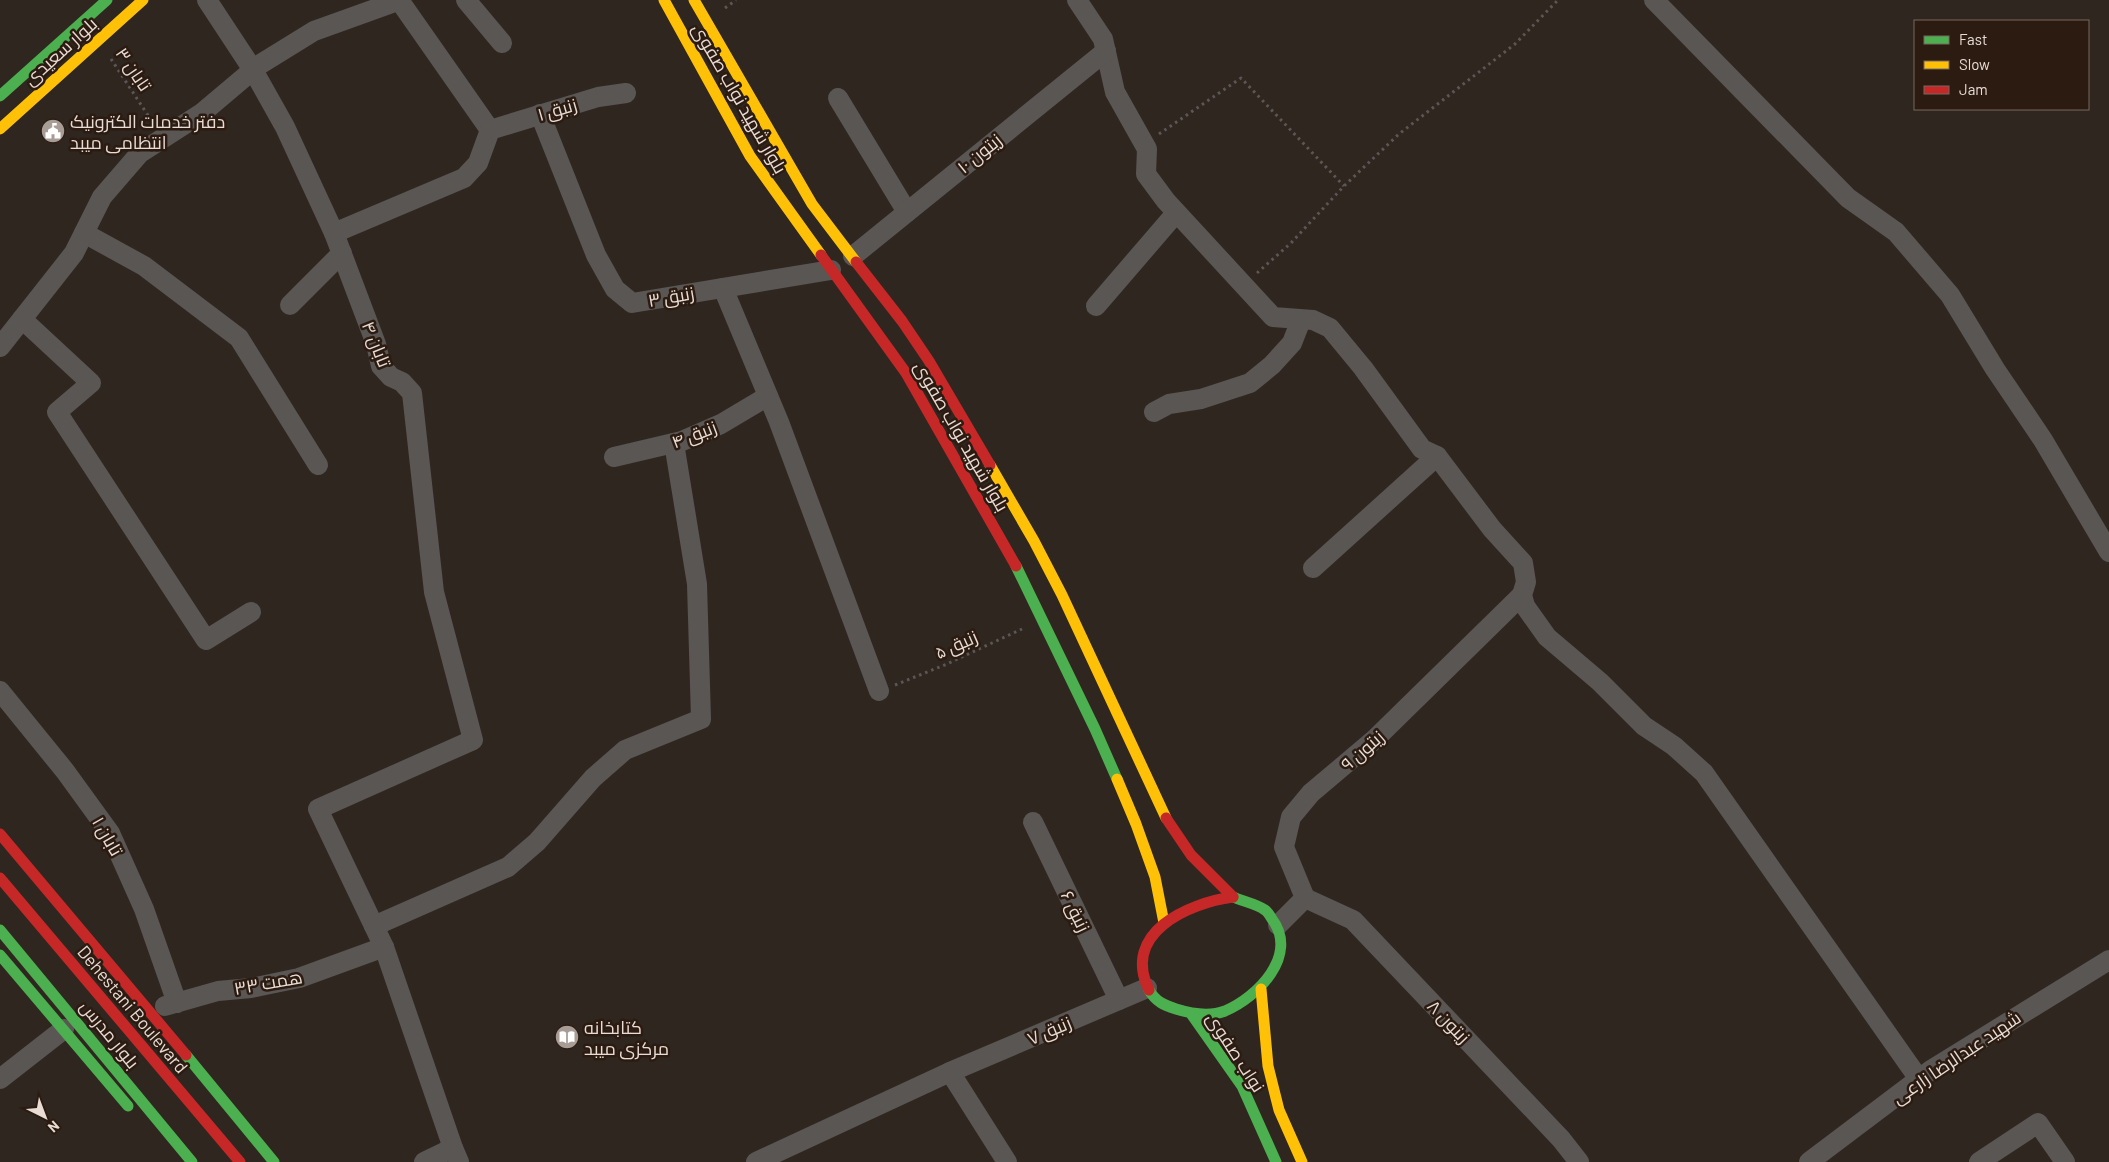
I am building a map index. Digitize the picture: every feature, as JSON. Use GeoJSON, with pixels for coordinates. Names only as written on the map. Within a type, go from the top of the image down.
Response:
{"type":"FeatureCollection","features":[{"type":"Feature","properties":{"kind":"main road","name":"بلوار سعیدی"},"geometry":{"type":"LineString","coordinates":[[0,96],[107,0]]}},
{"type":"Feature","properties":{"kind":"main road","name":"بلوار سعیدی"},"geometry":{"type":"LineString","coordinates":[[0,129],[143,0]]}},
{"type":"Feature","properties":{"kind":"main road","name":"بلوار شهید نواب صفوی"},"geometry":{"type":"LineString","coordinates":[[664,0],[750,156],[906,374],[1010,554],[1043,620],[1136,824],[1155,877],[1164,923]]}},
{"type":"Feature","properties":{"kind":"main road","name":"بلوار شهید نواب صفوی"},"geometry":{"type":"LineString","coordinates":[[694,0],[812,204],[853,256],[929,361],[1034,540],[1062,595],[1161,812],[1191,855],[1233,897]]}},
{"type":"Feature","properties":{"kind":"main road"},"geometry":{"type":"LineString","coordinates":[[792,216],[812,204]]}},
{"type":"Feature","properties":{"kind":"main road"},"geometry":{"type":"LineString","coordinates":[[0,834],[136,1018],[274,1162]]}},
{"type":"Feature","properties":{"kind":"main road","name":"Dehestani Boulevard"},"geometry":{"type":"LineString","coordinates":[[0,878],[136,1018],[240,1162]]}},
{"type":"Feature","properties":{"kind":"main road"},"geometry":{"type":"LineString","coordinates":[[1233,897],[1250,900],[1266,910],[1278,925],[1282,943],[1280,961],[1272,977],[1261,989],[1236,1006],[1208,1015],[1192,1016],[1174,1012],[1158,1003],[1147,988],[1142,970],[1145,951],[1153,936],[1164,923],[1189,906],[1217,898],[1233,897]]}},
{"type":"Feature","properties":{"kind":"main road","name":"بلوار مدرس"},"geometry":{"type":"LineString","coordinates":[[0,930],[192,1162]]}},
{"type":"Feature","properties":{"kind":"main road"},"geometry":{"type":"LineString","coordinates":[[0,955],[138,1117]]}},
{"type":"Feature","properties":{"kind":"main road","name":"نواب صفوی"},"geometry":{"type":"LineString","coordinates":[[1261,989],[1268,1066],[1279,1110],[1302,1162]]}},
{"type":"Feature","properties":{"kind":"main road","name":"نواب صفوی"},"geometry":{"type":"LineString","coordinates":[[1192,1016],[1242,1086],[1276,1162]]}},
{"type":"Feature","properties":{"kind":"street","name":"تابان ۴"},"geometry":{"type":"LineString","coordinates":[[207,0],[253,70],[285,127],[334,233],[376,344],[381,366],[390,377],[402,382],[412,393],[434,592],[473,740],[318,809],[374,926]]}},
{"type":"Feature","properties":{"kind":"street"},"geometry":{"type":"LineString","coordinates":[[0,347],[74,253],[102,197],[140,153],[202,113],[253,70],[314,31],[399,0],[490,130],[478,164],[464,178],[334,233]]}},
{"type":"Feature","properties":{"kind":"street"},"geometry":{"type":"LineString","coordinates":[[466,0],[502,43]]}},
{"type":"Feature","properties":{"kind":"street"},"geometry":{"type":"LineString","coordinates":[[1077,0],[1104,39],[1115,92],[1147,149],[1146,174],[1176,212],[1273,317],[1313,320],[1330,328],[1363,368],[1422,449],[1437,456],[1492,529],[1523,563],[1526,582],[1522,595],[1525,606],[1547,637],[1600,682],[1644,726],[1674,746],[1704,773],[1919,1079]]}},
{"type":"Feature","properties":{"kind":"street"},"geometry":{"type":"LineString","coordinates":[[1654,0],[1848,198],[1896,232],[1950,295],[1995,369],[2043,440],[2109,552]]}},
{"type":"Feature","properties":{"kind":"street","name":"زیتون ۱۰"},"geometry":{"type":"LineString","coordinates":[[853,256],[1106,51]]}},
{"type":"Feature","properties":{"kind":"street","name":"زنبق ۱"},"geometry":{"type":"LineString","coordinates":[[490,130],[598,97],[626,93]]}},
{"type":"Feature","properties":{"kind":"street"},"geometry":{"type":"LineString","coordinates":[[838,98],[907,212]]}},
{"type":"Feature","properties":{"kind":"street","name":"زنبق ۳"},"geometry":{"type":"LineString","coordinates":[[540,114],[596,255],[615,289],[632,303],[831,270]]}},
{"type":"Feature","properties":{"kind":"street"},"geometry":{"type":"LineString","coordinates":[[1096,306],[1176,212]]}},
{"type":"Feature","properties":{"kind":"street"},"geometry":{"type":"LineString","coordinates":[[84,233],[144,266],[240,338],[318,465]]}},
{"type":"Feature","properties":{"kind":"street"},"geometry":{"type":"LineString","coordinates":[[290,305],[342,254]]}},
{"type":"Feature","properties":{"kind":"street"},"geometry":{"type":"LineString","coordinates":[[723,288],[768,396],[879,691]]}},
{"type":"Feature","properties":{"kind":"street"},"geometry":{"type":"LineString","coordinates":[[22,319],[91,383],[57,412],[206,640],[251,612]]}},
{"type":"Feature","properties":{"kind":"street"},"geometry":{"type":"LineString","coordinates":[[1154,412],[1169,404],[1201,399],[1250,383],[1272,365],[1292,343],[1301,320]]}},
{"type":"Feature","properties":{"kind":"street","name":"زنبق ۴"},"geometry":{"type":"LineString","coordinates":[[614,457],[674,443],[721,424],[768,396]]}},
{"type":"Feature","properties":{"kind":"street"},"geometry":{"type":"LineString","coordinates":[[424,1162],[456,1155],[384,947],[374,926],[508,867],[537,842],[593,778],[625,750],[701,719],[697,584],[674,443]]}},
{"type":"Feature","properties":{"kind":"street"},"geometry":{"type":"LineString","coordinates":[[1313,568],[1437,456]]}},
{"type":"Feature","properties":{"kind":"street","name":"زیتون ۹"},"geometry":{"type":"LineString","coordinates":[[1306,898],[1284,848],[1291,817],[1311,793],[1376,739],[1522,595]]}},
{"type":"Feature","properties":{"kind":"street","name":"تابان ۱"},"geometry":{"type":"LineString","coordinates":[[0,692],[65,771],[110,833],[144,909],[177,1003]]}},
{"type":"Feature","properties":{"kind":"street","name":"زنبق ۶"},"geometry":{"type":"LineString","coordinates":[[1033,822],[1119,1000]]}},
{"type":"Feature","properties":{"kind":"street"},"geometry":{"type":"LineString","coordinates":[[1278,925],[1306,898]]}},
{"type":"Feature","properties":{"kind":"street","name":"زیتون ۸"},"geometry":{"type":"LineString","coordinates":[[1306,898],[1352,920],[1561,1139],[1579,1162]]}},
{"type":"Feature","properties":{"kind":"street","name":"همت ۳۳"},"geometry":{"type":"LineString","coordinates":[[136,1018],[218,990],[251,988],[299,978],[384,947]]}},
{"type":"Feature","properties":{"kind":"street","name":"شهید عبدالرضا زارعی"},"geometry":{"type":"LineString","coordinates":[[1809,1162],[1919,1079],[2109,960]]}},
{"type":"Feature","properties":{"kind":"street","name":"زنبق ۷"},"geometry":{"type":"LineString","coordinates":[[756,1162],[950,1072],[1147,988]]}},
{"type":"Feature","properties":{"kind":"street"},"geometry":{"type":"LineString","coordinates":[[0,1079],[64,1029]]}},
{"type":"Feature","properties":{"kind":"street"},"geometry":{"type":"LineString","coordinates":[[950,1072],[1004,1161]]}},
{"type":"Feature","properties":{"kind":"street"},"geometry":{"type":"LineString","coordinates":[[1980,1162],[2038,1123],[2065,1162]]}},
{"type":"Feature","properties":{"kind":"path"},"geometry":{"type":"LineString","coordinates":[[1243,285],[1291,243],[1344,186],[1399,134],[1515,44],[1558,0]]}},
{"type":"Feature","properties":{"kind":"path","name":"تابان ۳"},"geometry":{"type":"LineString","coordinates":[[98,40],[163,138]]}},
{"type":"Feature","properties":{"kind":"path"},"geometry":{"type":"LineString","coordinates":[[1144,144],[1242,78],[1344,186]]}},
{"type":"Feature","properties":{"kind":"path","name":"زنبق ۵"},"geometry":{"type":"LineString","coordinates":[[879,691],[947,664],[1043,620]]}},
{"type":"Feature","properties":{"kind":"traffic: fast"},"geometry":{"type":"LineString","coordinates":[[0,96],[107,0]]}},
{"type":"Feature","properties":{"kind":"traffic: fast"},"geometry":{"type":"LineString","coordinates":[[1016,566],[1095,729],[1117,779]]}},
{"type":"Feature","properties":{"kind":"traffic: fast"},"geometry":{"type":"LineString","coordinates":[[1149,990],[1157,1000],[1168,1006],[1188,1012],[1207,1014],[1219,1013],[1238,1005],[1261,985],[1271,973],[1278,960],[1281,947],[1279,933],[1265,910],[1233,897]]}},
{"type":"Feature","properties":{"kind":"traffic: fast"},"geometry":{"type":"LineString","coordinates":[[0,930],[192,1162]]}},
{"type":"Feature","properties":{"kind":"traffic: fast"},"geometry":{"type":"LineString","coordinates":[[0,955],[128,1106]]}},
{"type":"Feature","properties":{"kind":"traffic: fast"},"geometry":{"type":"LineString","coordinates":[[1192,1015],[1242,1086],[1276,1162]]}},
{"type":"Feature","properties":{"kind":"traffic: fast"},"geometry":{"type":"LineString","coordinates":[[186,1055],[274,1162]]}},
{"type":"Feature","properties":{"kind":"traffic: slow"},"geometry":{"type":"LineString","coordinates":[[0,129],[143,0]]}},
{"type":"Feature","properties":{"kind":"traffic: slow"},"geometry":{"type":"LineString","coordinates":[[664,0],[750,156],[821,255]]}},
{"type":"Feature","properties":{"kind":"traffic: slow"},"geometry":{"type":"LineString","coordinates":[[694,0],[812,204],[856,262]]}},
{"type":"Feature","properties":{"kind":"traffic: slow"},"geometry":{"type":"LineString","coordinates":[[990,465],[1034,541],[1062,595],[1166,818]]}},
{"type":"Feature","properties":{"kind":"traffic: slow"},"geometry":{"type":"LineString","coordinates":[[1117,779],[1155,877],[1164,923]]}},
{"type":"Feature","properties":{"kind":"traffic: slow"},"geometry":{"type":"LineString","coordinates":[[1261,989],[1268,1066],[1279,1110],[1302,1162]]}},
{"type":"Feature","properties":{"kind":"traffic: jam"},"geometry":{"type":"LineString","coordinates":[[821,255],[906,373],[1016,566]]}},
{"type":"Feature","properties":{"kind":"traffic: jam"},"geometry":{"type":"LineString","coordinates":[[856,262],[902,321],[929,361],[990,465]]}},
{"type":"Feature","properties":{"kind":"traffic: jam"},"geometry":{"type":"LineString","coordinates":[[1166,818],[1191,855],[1233,897]]}},
{"type":"Feature","properties":{"kind":"traffic: jam"},"geometry":{"type":"LineString","coordinates":[[0,834],[186,1055]]}},
{"type":"Feature","properties":{"kind":"traffic: jam"},"geometry":{"type":"LineString","coordinates":[[0,878],[240,1162]]}},
{"type":"Feature","properties":{"kind":"traffic: jam"},"geometry":{"type":"LineString","coordinates":[[1149,990],[1143,970],[1144,952],[1151,937],[1164,924],[1179,914],[1215,900],[1233,897]]}},
{"type":"Feature","properties":{"kind":"place","name":"دفتر خدمات الکترونیک انتظامی میبد"},"geometry":{"type":"Point","coordinates":[53,131]}},
{"type":"Feature","properties":{"kind":"place","name":"کتابخانه مرکزی میبد"},"geometry":{"type":"Point","coordinates":[567,1037]}}]}
